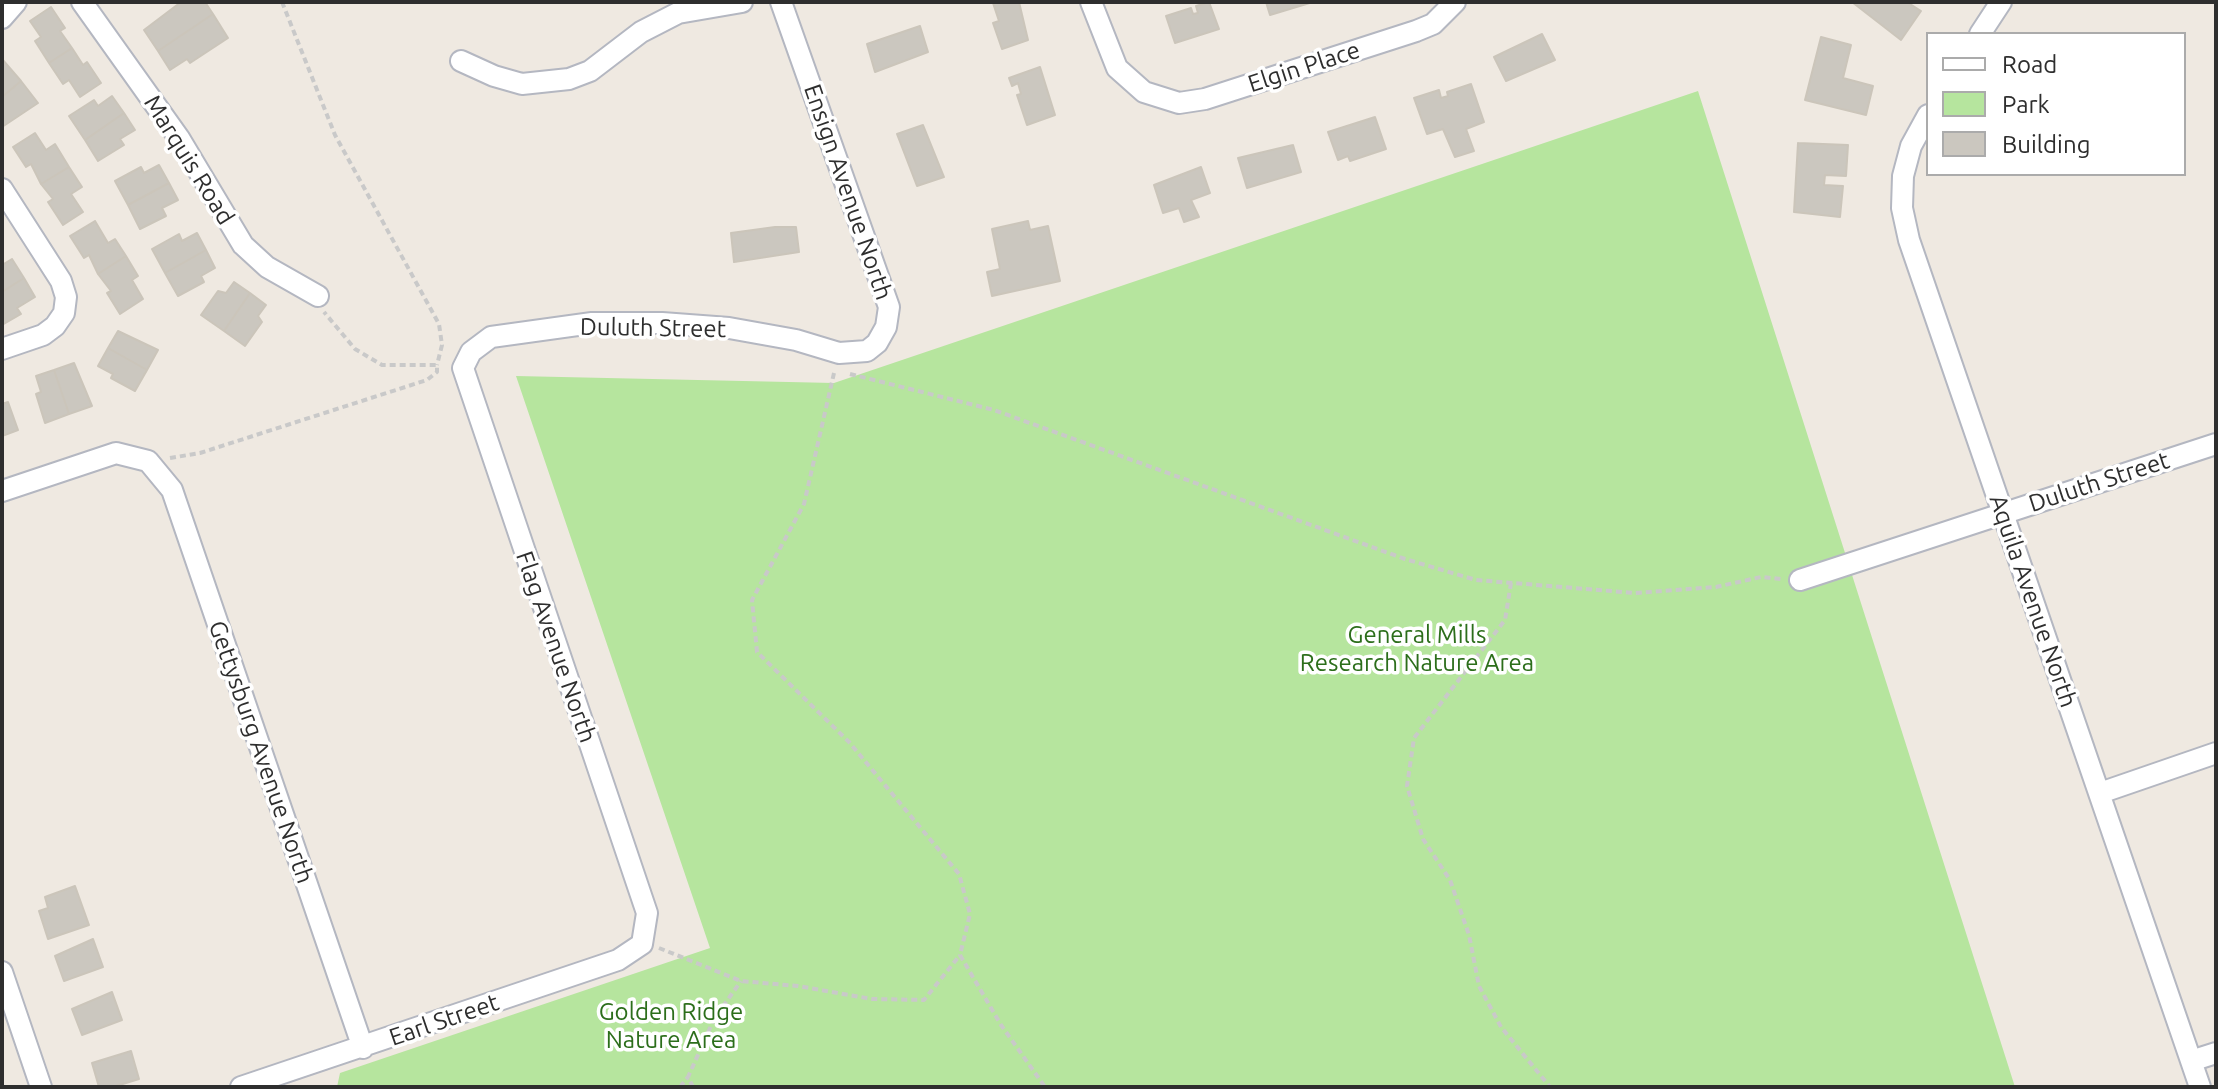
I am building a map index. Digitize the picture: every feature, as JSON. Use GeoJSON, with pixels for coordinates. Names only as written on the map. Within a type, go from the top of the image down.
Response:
{"type":"FeatureCollection","features":[{"type":"Feature","properties":{"kind":"street"},"geometry":{"type":"LineString","coordinates":[[2,18],[16,2]]}},
{"type":"Feature","properties":{"kind":"street","name":"Marquis Road"},"geometry":{"type":"LineString","coordinates":[[82,2],[179,138],[243,245],[267,267],[318,296]]}},
{"type":"Feature","properties":{"kind":"street"},"geometry":{"type":"LineString","coordinates":[[461,61],[522,84],[545,84],[569,79],[590,71],[641,32],[678,13],[742,2]]}},
{"type":"Feature","properties":{"kind":"street","name":"Ensign Avenue North"},"geometry":{"type":"LineString","coordinates":[[781,2],[889,307],[886,327],[877,343],[867,351],[837,362]]}},
{"type":"Feature","properties":{"kind":"street","name":"Elgin Place"},"geometry":{"type":"LineString","coordinates":[[1091,2],[1117,68],[1144,92],[1179,103],[1205,99],[1416,31],[1433,24],[1455,2]]}},
{"type":"Feature","properties":{"kind":"street"},"geometry":{"type":"LineString","coordinates":[[1981,32],[2001,2]]}},
{"type":"Feature","properties":{"kind":"street","name":"Aquila Avenue North"},"geometry":{"type":"LineString","coordinates":[[1926,119],[1911,146],[1903,176],[1902,208],[1909,240],[2200,1087]]}},
{"type":"Feature","properties":{"kind":"street"},"geometry":{"type":"LineString","coordinates":[[2,189],[61,281],[66,297],[64,313],[55,326],[43,335],[2,349]]}},
{"type":"Feature","properties":{"kind":"street","name":"Duluth Street"},"geometry":{"type":"LineString","coordinates":[[471,352],[491,337],[522,330],[592,323],[662,323],[742,330],[796,340],[837,362]]}},
{"type":"Feature","properties":{"kind":"street","name":"Flag Avenue North"},"geometry":{"type":"LineString","coordinates":[[471,352],[463,368],[467,386],[647,913],[650,946]]}},
{"type":"Feature","properties":{"kind":"street","name":"Duluth Street"},"geometry":{"type":"LineString","coordinates":[[1800,580],[2216,444]]}},
{"type":"Feature","properties":{"kind":"street"},"geometry":{"type":"LineString","coordinates":[[2,491],[116,453],[148,461]]}},
{"type":"Feature","properties":{"kind":"street","name":"Gettysburg Avenue North"},"geometry":{"type":"LineString","coordinates":[[148,461],[172,490],[363,1048]]}},
{"type":"Feature","properties":{"kind":"street"},"geometry":{"type":"LineString","coordinates":[[2100,793],[2216,753]]}},
{"type":"Feature","properties":{"kind":"street","name":"Earl Street"},"geometry":{"type":"LineString","coordinates":[[241,1087],[363,1048],[618,960],[650,946]]}},
{"type":"Feature","properties":{"kind":"street"},"geometry":{"type":"LineString","coordinates":[[2,972],[41,1087]]}},
{"type":"Feature","properties":{"kind":"street"},"geometry":{"type":"LineString","coordinates":[[2191,1061],[2216,1053]]}},
{"type":"Feature","properties":{"kind":"path"},"geometry":{"type":"LineString","coordinates":[[148,461],[200,453],[427,380],[437,372],[442,345],[439,324],[335,135],[282,2]]}},
{"type":"Feature","properties":{"kind":"path"},"geometry":{"type":"LineString","coordinates":[[318,296],[327,319],[355,349],[382,365],[437,365]]}},
{"type":"Feature","properties":{"kind":"path"},"geometry":{"type":"LineString","coordinates":[[663,935],[650,946],[741,981],[798,986],[872,999],[924,1000],[960,955],[970,914],[959,874],[849,742],[757,652],[752,600],[804,504],[837,362]]}},
{"type":"Feature","properties":{"kind":"path"},"geometry":{"type":"LineString","coordinates":[[824,368],[837,362],[873,378],[994,410],[1405,559],[1476,580],[1635,593],[1716,587],[1761,577],[1800,580]]}},
{"type":"Feature","properties":{"kind":"path"},"geometry":{"type":"LineString","coordinates":[[1511,582],[1505,620],[1414,738],[1407,786],[1423,839],[1450,880],[1469,935],[1479,986],[1501,1027],[1550,1087]]}},
{"type":"Feature","properties":{"kind":"path"},"geometry":{"type":"LineString","coordinates":[[960,955],[1001,1025],[1045,1087]]}},
{"type":"Feature","properties":{"kind":"path"},"geometry":{"type":"LineString","coordinates":[[680,1087],[688,1077],[714,1019],[741,981]]}},
{"type":"Feature","properties":{"kind":"path"},"geometry":{"type":"LineString","coordinates":[[688,1077],[693,1087]]}},
{"type":"Feature","properties":{"kind":"green space","name":"General Mills Research Nature Area"},"geometry":{"type":"Polygon","coordinates":[[[1698,91],[2015,1087],[337,1087],[340,1073],[710,948],[516,376],[834,383],[1698,91]]]}},
{"type":"Feature","properties":{"kind":"building"},"geometry":{"type":"Polygon","coordinates":[[[181,2],[205,2],[213,14],[158,51],[144,30],[181,2]]]}},
{"type":"Feature","properties":{"kind":"building"},"geometry":{"type":"Polygon","coordinates":[[[1019,2],[1028,40],[1002,49],[993,23],[999,21],[993,3],[1019,2]]]}},
{"type":"Feature","properties":{"kind":"building"},"geometry":{"type":"Polygon","coordinates":[[[1209,2],[1219,29],[1175,43],[1166,16],[1191,8],[1193,14],[1198,13],[1196,6],[1209,2]]]}},
{"type":"Feature","properties":{"kind":"building"},"geometry":{"type":"Polygon","coordinates":[[[1266,2],[1313,2],[1270,15],[1266,2]]]}},
{"type":"Feature","properties":{"kind":"building"},"geometry":{"type":"Polygon","coordinates":[[[1852,2],[1907,2],[1921,11],[1901,40],[1852,2]]]}},
{"type":"Feature","properties":{"kind":"building"},"geometry":{"type":"Polygon","coordinates":[[[51,7],[65,28],[60,31],[72,48],[49,63],[35,41],[41,37],[30,21],[51,7]]]}},
{"type":"Feature","properties":{"kind":"building"},"geometry":{"type":"Polygon","coordinates":[[[213,14],[228,38],[190,63],[187,59],[170,70],[158,51],[213,14]]]}},
{"type":"Feature","properties":{"kind":"building"},"geometry":{"type":"Polygon","coordinates":[[[920,26],[928,52],[875,72],[867,44],[920,26]]]}},
{"type":"Feature","properties":{"kind":"building"},"geometry":{"type":"Polygon","coordinates":[[[1542,34],[1555,60],[1506,81],[1494,57],[1542,34]]]}},
{"type":"Feature","properties":{"kind":"building"},"geometry":{"type":"Polygon","coordinates":[[[1821,37],[1851,45],[1843,78],[1873,86],[1866,115],[1805,100],[1821,37]]]}},
{"type":"Feature","properties":{"kind":"building"},"geometry":{"type":"Polygon","coordinates":[[[72,48],[83,65],[87,62],[101,83],[80,97],[69,80],[63,84],[49,63],[72,48]]]}},
{"type":"Feature","properties":{"kind":"building"},"geometry":{"type":"Polygon","coordinates":[[[2,59],[21,81],[2,97],[2,59]]]}},
{"type":"Feature","properties":{"kind":"building"},"geometry":{"type":"Polygon","coordinates":[[[1040,67],[1055,115],[1027,125],[1017,95],[1021,94],[1018,83],[1012,86],[1009,78],[1040,67]]]}},
{"type":"Feature","properties":{"kind":"building"},"geometry":{"type":"Polygon","coordinates":[[[21,81],[38,103],[2,127],[2,97],[21,81]]]}},
{"type":"Feature","properties":{"kind":"building"},"geometry":{"type":"Polygon","coordinates":[[[1471,84],[1484,122],[1466,129],[1474,151],[1455,157],[1443,129],[1427,134],[1414,98],[1439,90],[1441,98],[1448,96],[1447,92],[1471,84]]]}},
{"type":"Feature","properties":{"kind":"building"},"geometry":{"type":"Polygon","coordinates":[[[112,96],[124,113],[85,140],[69,116],[94,100],[98,106],[112,96]]]}},
{"type":"Feature","properties":{"kind":"building"},"geometry":{"type":"Polygon","coordinates":[[[124,113],[135,130],[120,139],[124,145],[98,161],[85,140],[124,113]]]}},
{"type":"Feature","properties":{"kind":"building"},"geometry":{"type":"Polygon","coordinates":[[[1375,117],[1386,149],[1350,161],[1348,156],[1338,160],[1328,132],[1375,117]]]}},
{"type":"Feature","properties":{"kind":"building"},"geometry":{"type":"Polygon","coordinates":[[[923,125],[944,177],[917,186],[897,134],[923,125]]]}},
{"type":"Feature","properties":{"kind":"building"},"geometry":{"type":"Polygon","coordinates":[[[35,133],[46,150],[55,144],[69,167],[41,184],[31,164],[26,167],[13,147],[35,133]]]}},
{"type":"Feature","properties":{"kind":"building"},"geometry":{"type":"Polygon","coordinates":[[[1798,143],[1848,145],[1846,176],[1825,175],[1824,185],[1843,186],[1840,217],[1794,212],[1798,143]]]}},
{"type":"Feature","properties":{"kind":"building"},"geometry":{"type":"Polygon","coordinates":[[[1293,145],[1301,172],[1247,188],[1238,158],[1293,145]]]}},
{"type":"Feature","properties":{"kind":"building"},"geometry":{"type":"Polygon","coordinates":[[[159,165],[169,183],[128,205],[115,181],[141,167],[144,173],[159,165]]]}},
{"type":"Feature","properties":{"kind":"building"},"geometry":{"type":"Polygon","coordinates":[[[69,167],[82,187],[71,194],[83,212],[63,225],[48,202],[53,199],[41,184],[69,167]]]}},
{"type":"Feature","properties":{"kind":"building"},"geometry":{"type":"Polygon","coordinates":[[[1201,167],[1210,193],[1191,200],[1199,217],[1184,222],[1179,208],[1163,213],[1154,185],[1201,167]]]}},
{"type":"Feature","properties":{"kind":"building"},"geometry":{"type":"Polygon","coordinates":[[[169,183],[178,200],[162,208],[166,216],[140,229],[128,205],[169,183]]]}},
{"type":"Feature","properties":{"kind":"building"},"geometry":{"type":"Polygon","coordinates":[[[95,221],[108,243],[115,239],[126,256],[98,274],[89,255],[84,258],[70,236],[95,221]]]}},
{"type":"Feature","properties":{"kind":"building"},"geometry":{"type":"Polygon","coordinates":[[[1028,221],[1030,230],[1048,226],[1060,281],[992,296],[987,272],[1000,269],[992,229],[1028,221]]]}},
{"type":"Feature","properties":{"kind":"building"},"geometry":{"type":"Polygon","coordinates":[[[796,227],[799,252],[734,262],[731,233],[796,227]]]}},
{"type":"Feature","properties":{"kind":"building"},"geometry":{"type":"Polygon","coordinates":[[[197,233],[206,250],[165,273],[152,249],[179,234],[182,241],[197,233]]]}},
{"type":"Feature","properties":{"kind":"building"},"geometry":{"type":"Polygon","coordinates":[[[206,250],[215,268],[201,276],[204,282],[178,296],[165,273],[206,250]]]}},
{"type":"Feature","properties":{"kind":"building"},"geometry":{"type":"Polygon","coordinates":[[[126,256],[138,276],[132,280],[143,299],[120,314],[107,293],[111,291],[98,274],[126,256]]]}},
{"type":"Feature","properties":{"kind":"building"},"geometry":{"type":"Polygon","coordinates":[[[12,259],[24,278],[2,292],[2,265],[12,259]]]}},
{"type":"Feature","properties":{"kind":"building"},"geometry":{"type":"Polygon","coordinates":[[[24,278],[35,297],[17,308],[21,314],[2,325],[2,292],[24,278]]]}},
{"type":"Feature","properties":{"kind":"building"},"geometry":{"type":"Polygon","coordinates":[[[234,282],[250,293],[224,331],[201,315],[218,291],[226,293],[234,282]]]}},
{"type":"Feature","properties":{"kind":"building"},"geometry":{"type":"Polygon","coordinates":[[[250,293],[266,305],[258,316],[262,322],[245,346],[224,331],[250,293]]]}},
{"type":"Feature","properties":{"kind":"building"},"geometry":{"type":"Polygon","coordinates":[[[118,331],[158,350],[147,370],[108,348],[118,331]]]}},
{"type":"Feature","properties":{"kind":"building"},"geometry":{"type":"Polygon","coordinates":[[[108,348],[147,370],[135,391],[111,378],[113,374],[98,366],[108,348]]]}},
{"type":"Feature","properties":{"kind":"building"},"geometry":{"type":"Polygon","coordinates":[[[74,363],[92,406],[69,414],[54,370],[74,363]]]}},
{"type":"Feature","properties":{"kind":"building"},"geometry":{"type":"Polygon","coordinates":[[[54,370],[69,414],[45,423],[36,394],[41,392],[36,376],[54,370]]]}},
{"type":"Feature","properties":{"kind":"building"},"geometry":{"type":"Polygon","coordinates":[[[8,402],[18,430],[2,436],[2,404],[8,402]]]}},
{"type":"Feature","properties":{"kind":"building"},"geometry":{"type":"Polygon","coordinates":[[[75,886],[89,925],[48,939],[39,911],[48,908],[45,897],[75,886]]]}},
{"type":"Feature","properties":{"kind":"building"},"geometry":{"type":"Polygon","coordinates":[[[93,939],[103,967],[64,981],[55,956],[93,939]]]}},
{"type":"Feature","properties":{"kind":"building"},"geometry":{"type":"Polygon","coordinates":[[[112,992],[122,1020],[82,1035],[72,1009],[112,992]]]}},
{"type":"Feature","properties":{"kind":"building"},"geometry":{"type":"Polygon","coordinates":[[[131,1051],[139,1079],[113,1087],[99,1087],[92,1063],[131,1051]]]}},
{"type":"Feature","properties":{"kind":"park label","name":"Golden Ridge Nature Area"},"geometry":{"type":"Point","coordinates":[671,1026]}}]}
